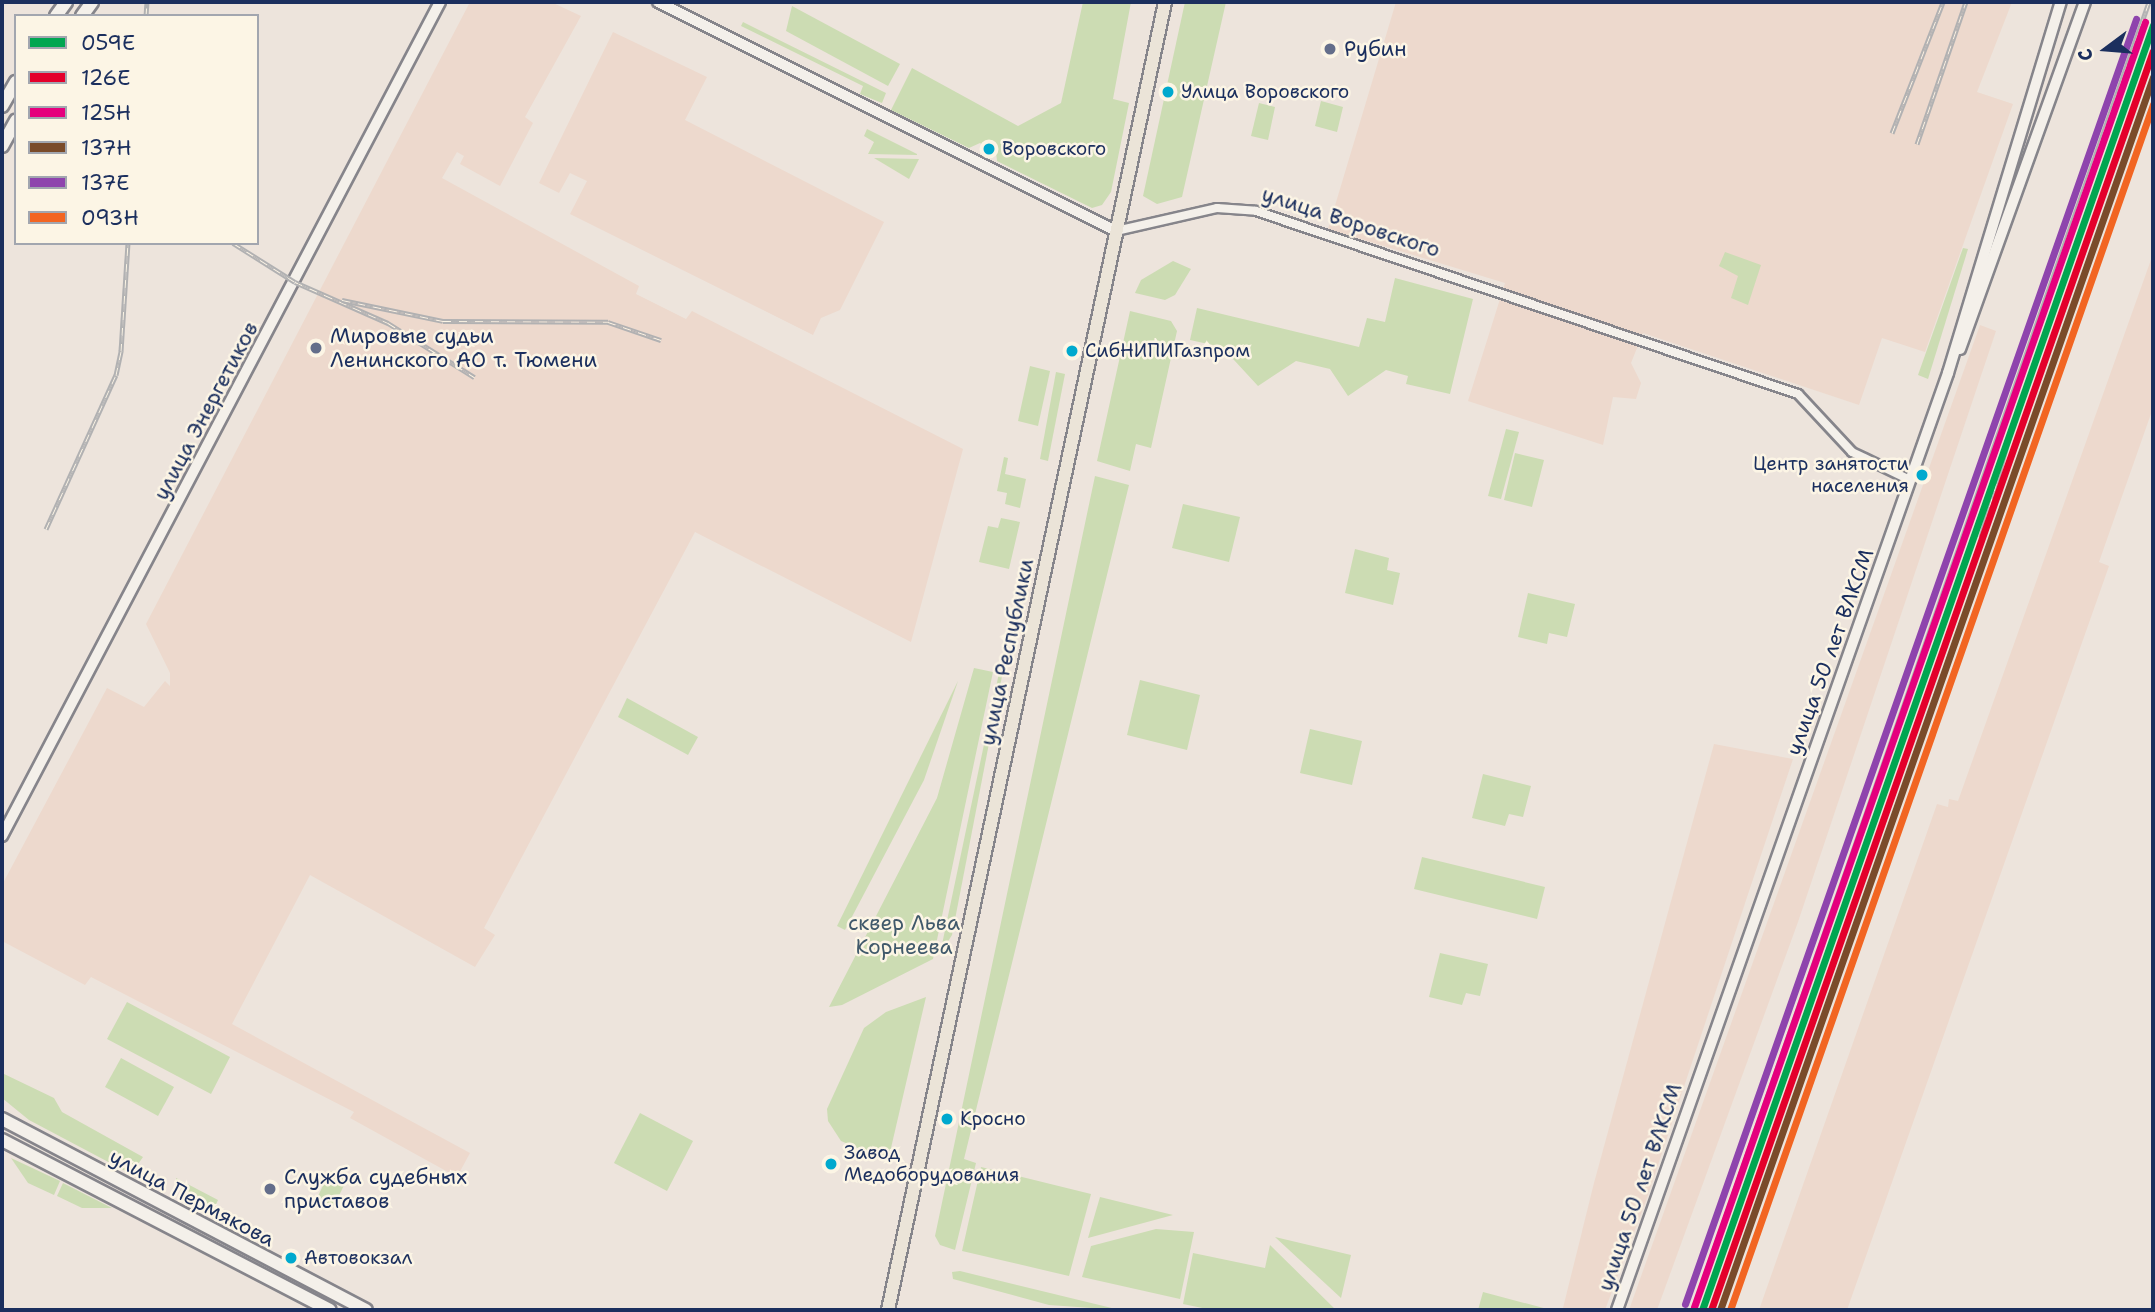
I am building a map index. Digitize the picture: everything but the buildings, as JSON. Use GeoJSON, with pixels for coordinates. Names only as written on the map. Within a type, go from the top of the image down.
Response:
{"type":"FeatureCollection","features":[{"type":"Feature","properties":{"kind":"main road","name":"улица Республики"},"geometry":{"type":"LineString","coordinates":[[887,1308],[1165,2]]}},
{"type":"Feature","properties":{"kind":"main road"},"geometry":{"type":"LineString","coordinates":[[2,106],[14,85]]}},
{"type":"Feature","properties":{"kind":"main road"},"geometry":{"type":"LineString","coordinates":[[2,146],[14,125]]}},
{"type":"Feature","properties":{"kind":"main road","name":"улица Пермякова"},"geometry":{"type":"LineString","coordinates":[[2,1119],[366,1310]]}},
{"type":"Feature","properties":{"kind":"main road","name":"улица Пермякова"},"geometry":{"type":"LineString","coordinates":[[2,1140],[330,1310]]}},
{"type":"Feature","properties":{"kind":"street","name":"улица Энергетиков"},"geometry":{"type":"LineString","coordinates":[[2,836],[440,2]]}},
{"type":"Feature","properties":{"kind":"street"},"geometry":{"type":"LineString","coordinates":[[658,2],[1116,231]]}},
{"type":"Feature","properties":{"kind":"street","name":"улица 50 лет ВЛКСМ"},"geometry":{"type":"LineString","coordinates":[[1617,1310],[1948,373],[2062,2]]}},
{"type":"Feature","properties":{"kind":"street"},"geometry":{"type":"LineString","coordinates":[[1948,373],[1970,328],[2085,2]]}},
{"type":"Feature","properties":{"kind":"street","name":"улица Воровского"},"geometry":{"type":"LineString","coordinates":[[1116,231],[1217,208],[1256,211],[1798,394],[1852,452],[1910,480]]}},
{"type":"Feature","properties":{"kind":"shaded area"},"geometry":{"type":"Polygon","coordinates":[[[470,2],[551,2],[581,16],[525,117],[533,123],[500,186],[460,164],[464,156],[457,152],[442,178],[639,286],[636,294],[686,319],[692,311],[963,449],[911,642],[695,532],[484,928],[495,935],[475,967],[310,875],[232,1024],[470,1153],[457,1177],[350,1118],[354,1112],[91,977],[85,985],[2,941],[2,885],[107,688],[144,707],[165,681],[170,686],[170,673],[146,624],[470,2]]]}},
{"type":"Feature","properties":{"kind":"shaded area"},"geometry":{"type":"Polygon","coordinates":[[[1396,2],[2012,2],[1977,92],[2013,104],[1925,352],[1882,338],[1859,405],[1643,333],[1631,363],[1641,383],[1636,399],[1613,397],[1603,445],[1468,401],[1505,283],[1328,229],[1396,2]]]}},
{"type":"Feature","properties":{"kind":"shaded area"},"geometry":{"type":"Polygon","coordinates":[[[613,32],[707,77],[685,120],[884,222],[840,310],[821,318],[813,335],[570,214],[587,181],[570,173],[559,193],[539,183],[613,32]]]}},
{"type":"Feature","properties":{"kind":"shaded area"},"geometry":{"type":"Polygon","coordinates":[[[2153,254],[2153,408],[2099,562],[2109,566],[1847,1310],[1759,1310],[1937,804],[1948,807],[1949,799],[1958,801],[2153,254]]]}},
{"type":"Feature","properties":{"kind":"shaded area"},"geometry":{"type":"Polygon","coordinates":[[[1980,325],[1996,331],[1798,922],[1657,1310],[1629,1310],[1980,325]]]}},
{"type":"Feature","properties":{"kind":"shaded area"},"geometry":{"type":"Polygon","coordinates":[[[1714,744],[1793,759],[1647,1198],[1605,1310],[1568,1310],[1563,1308],[1594,1183],[1714,744]]]}},
{"type":"Feature","properties":{"kind":"green space"},"geometry":{"type":"Polygon","coordinates":[[[1083,2],[1131,2],[1113,99],[1129,103],[1111,192],[1102,205],[1092,208],[997,161],[996,152],[980,143],[969,148],[891,110],[912,68],[1018,126],[1061,103],[1083,2]]]}},
{"type":"Feature","properties":{"kind":"green space"},"geometry":{"type":"Polygon","coordinates":[[[1185,2],[1226,2],[1182,197],[1157,204],[1143,196],[1185,2]]]}},
{"type":"Feature","properties":{"kind":"green space"},"geometry":{"type":"Polygon","coordinates":[[[792,6],[900,64],[888,86],[786,31],[792,6]]]}},
{"type":"Feature","properties":{"kind":"green space"},"geometry":{"type":"Polygon","coordinates":[[[743,22],[886,93],[882,103],[860,94],[863,86],[741,26],[743,22]]]}},
{"type":"Feature","properties":{"kind":"green space"},"geometry":{"type":"Polygon","coordinates":[[[1321,101],[1343,107],[1337,132],[1315,126],[1321,101]]]}},
{"type":"Feature","properties":{"kind":"green space"},"geometry":{"type":"Polygon","coordinates":[[[1259,103],[1275,107],[1268,140],[1251,136],[1259,103]]]}},
{"type":"Feature","properties":{"kind":"green space"},"geometry":{"type":"Polygon","coordinates":[[[867,129],[917,155],[868,154],[874,142],[864,136],[867,129]]]}},
{"type":"Feature","properties":{"kind":"green space"},"geometry":{"type":"Polygon","coordinates":[[[874,158],[919,159],[909,179],[874,158]]]}},
{"type":"Feature","properties":{"kind":"green space"},"geometry":{"type":"Polygon","coordinates":[[[1963,248],[1968,249],[1928,379],[1918,375],[1963,248]]]}},
{"type":"Feature","properties":{"kind":"green space"},"geometry":{"type":"Polygon","coordinates":[[[1725,252],[1761,265],[1748,305],[1731,298],[1738,276],[1719,266],[1725,252]]]}},
{"type":"Feature","properties":{"kind":"green space"},"geometry":{"type":"Polygon","coordinates":[[[1173,261],[1191,269],[1175,295],[1165,300],[1135,293],[1141,280],[1173,261]]]}},
{"type":"Feature","properties":{"kind":"green space"},"geometry":{"type":"Polygon","coordinates":[[[1395,278],[1473,299],[1450,394],[1406,384],[1408,376],[1386,370],[1348,396],[1330,369],[1296,361],[1258,386],[1222,347],[1190,340],[1197,308],[1359,347],[1367,318],[1385,322],[1395,278]]]}},
{"type":"Feature","properties":{"kind":"green space"},"geometry":{"type":"Polygon","coordinates":[[[1130,311],[1171,321],[1177,331],[1151,448],[1136,444],[1130,471],[1097,461],[1130,311]]]}},
{"type":"Feature","properties":{"kind":"green space"},"geometry":{"type":"Polygon","coordinates":[[[1030,366],[1050,371],[1038,426],[1018,421],[1030,366]]]}},
{"type":"Feature","properties":{"kind":"green space"},"geometry":{"type":"Polygon","coordinates":[[[1056,372],[1065,374],[1048,461],[1040,459],[1056,372]]]}},
{"type":"Feature","properties":{"kind":"green space"},"geometry":{"type":"Polygon","coordinates":[[[1506,429],[1519,432],[1501,499],[1488,496],[1506,429]]]}},
{"type":"Feature","properties":{"kind":"green space"},"geometry":{"type":"Polygon","coordinates":[[[1515,453],[1544,460],[1532,507],[1504,500],[1515,453]]]}},
{"type":"Feature","properties":{"kind":"green space"},"geometry":{"type":"Polygon","coordinates":[[[1004,457],[1008,458],[1005,474],[1026,479],[1020,508],[1005,504],[1007,493],[997,491],[1004,457]]]}},
{"type":"Feature","properties":{"kind":"green space"},"geometry":{"type":"Polygon","coordinates":[[[1095,476],[1129,485],[964,1159],[976,1163],[955,1250],[940,1245],[935,1236],[1095,476]]]}},
{"type":"Feature","properties":{"kind":"green space"},"geometry":{"type":"Polygon","coordinates":[[[1183,504],[1240,517],[1229,562],[1172,548],[1183,504]]]}},
{"type":"Feature","properties":{"kind":"green space"},"geometry":{"type":"Polygon","coordinates":[[[1001,518],[1020,522],[1009,569],[979,562],[988,526],[998,528],[1001,518]]]}},
{"type":"Feature","properties":{"kind":"green space"},"geometry":{"type":"Polygon","coordinates":[[[1355,549],[1389,558],[1387,570],[1400,573],[1393,605],[1345,593],[1355,549]]]}},
{"type":"Feature","properties":{"kind":"green space"},"geometry":{"type":"Polygon","coordinates":[[[1019,588],[952,935],[940,954],[999,673],[1019,588]]]}},
{"type":"Feature","properties":{"kind":"green space"},"geometry":{"type":"Polygon","coordinates":[[[1528,593],[1575,604],[1567,637],[1549,633],[1547,644],[1518,637],[1528,593]]]}},
{"type":"Feature","properties":{"kind":"green space","name":"сквер Льва Корнеева"},"geometry":{"type":"Polygon","coordinates":[[[974,668],[993,672],[933,959],[842,1005],[829,1007],[937,798],[974,668]]]}},
{"type":"Feature","properties":{"kind":"green space"},"geometry":{"type":"Polygon","coordinates":[[[1140,680],[1200,695],[1187,750],[1127,735],[1140,680]]]}},
{"type":"Feature","properties":{"kind":"green space"},"geometry":{"type":"Polygon","coordinates":[[[958,681],[924,780],[845,930],[837,926],[958,681]]]}},
{"type":"Feature","properties":{"kind":"green space"},"geometry":{"type":"Polygon","coordinates":[[[627,698],[698,737],[688,755],[618,717],[627,698]]]}},
{"type":"Feature","properties":{"kind":"green space"},"geometry":{"type":"Polygon","coordinates":[[[1310,729],[1362,741],[1352,785],[1300,773],[1310,729]]]}},
{"type":"Feature","properties":{"kind":"green space"},"geometry":{"type":"Polygon","coordinates":[[[1483,774],[1531,786],[1523,817],[1509,814],[1505,826],[1472,818],[1483,774]]]}},
{"type":"Feature","properties":{"kind":"green space"},"geometry":{"type":"Polygon","coordinates":[[[1422,857],[1545,887],[1537,919],[1414,889],[1422,857]]]}},
{"type":"Feature","properties":{"kind":"green space"},"geometry":{"type":"Polygon","coordinates":[[[1440,953],[1488,964],[1480,996],[1466,993],[1462,1005],[1429,997],[1440,953]]]}},
{"type":"Feature","properties":{"kind":"green space","name":"сквер Льва Корнеева"},"geometry":{"type":"Polygon","coordinates":[[[926,997],[888,1161],[841,1141],[828,1121],[827,1109],[864,1028],[886,1012],[926,997]]]}},
{"type":"Feature","properties":{"kind":"green space"},"geometry":{"type":"Polygon","coordinates":[[[127,1002],[230,1057],[211,1094],[107,1039],[127,1002]]]}},
{"type":"Feature","properties":{"kind":"green space"},"geometry":{"type":"Polygon","coordinates":[[[121,1058],[174,1087],[158,1116],[105,1087],[121,1058]]]}},
{"type":"Feature","properties":{"kind":"green space"},"geometry":{"type":"Polygon","coordinates":[[[2,1073],[54,1098],[62,1112],[143,1157],[131,1174],[29,1120],[2,1098],[2,1073]]]}},
{"type":"Feature","properties":{"kind":"green space"},"geometry":{"type":"Polygon","coordinates":[[[640,1113],[693,1141],[667,1191],[614,1163],[640,1113]]]}},
{"type":"Feature","properties":{"kind":"green space"},"geometry":{"type":"Polygon","coordinates":[[[11,1158],[60,1181],[54,1195],[28,1183],[11,1158]]]}},
{"type":"Feature","properties":{"kind":"green space"},"geometry":{"type":"Polygon","coordinates":[[[981,1167],[1091,1194],[1069,1276],[962,1251],[981,1167]]]}},
{"type":"Feature","properties":{"kind":"green space"},"geometry":{"type":"Polygon","coordinates":[[[330,1171],[347,1179],[334,1206],[317,1198],[330,1171]]]}},
{"type":"Feature","properties":{"kind":"green space"},"geometry":{"type":"Polygon","coordinates":[[[176,1178],[218,1200],[211,1215],[193,1206],[195,1197],[176,1185],[176,1178]]]}},
{"type":"Feature","properties":{"kind":"green space"},"geometry":{"type":"Polygon","coordinates":[[[63,1183],[112,1208],[82,1208],[57,1196],[63,1183]]]}},
{"type":"Feature","properties":{"kind":"green space"},"geometry":{"type":"Polygon","coordinates":[[[1100,1197],[1173,1215],[1088,1238],[1100,1197]]]}},
{"type":"Feature","properties":{"kind":"green space"},"geometry":{"type":"Polygon","coordinates":[[[1156,1229],[1194,1232],[1180,1299],[1082,1277],[1091,1246],[1156,1229]]]}},
{"type":"Feature","properties":{"kind":"green space"},"geometry":{"type":"Polygon","coordinates":[[[1275,1237],[1351,1255],[1341,1298],[1275,1237]]]}},
{"type":"Feature","properties":{"kind":"green space"},"geometry":{"type":"Polygon","coordinates":[[[1270,1245],[1336,1310],[1212,1310],[1183,1304],[1193,1253],[1265,1268],[1270,1245]]]}},
{"type":"Feature","properties":{"kind":"green space"},"geometry":{"type":"Polygon","coordinates":[[[960,1271],[1120,1310],[1049,1305],[953,1279],[952,1272],[960,1271]]]}},
{"type":"Feature","properties":{"kind":"green space"},"geometry":{"type":"Polygon","coordinates":[[[1483,1292],[1551,1310],[1478,1310],[1483,1292]]]}},
{"type":"Feature","properties":{"kind":"railway"},"geometry":{"type":"LineString","coordinates":[[146,14],[147,2]]}},
{"type":"Feature","properties":{"kind":"railway"},"geometry":{"type":"LineString","coordinates":[[1892,133],[1943,2]]}},
{"type":"Feature","properties":{"kind":"railway"},"geometry":{"type":"LineString","coordinates":[[1917,144],[1966,2]]}},
{"type":"Feature","properties":{"kind":"railway"},"geometry":{"type":"LineString","coordinates":[[1693,1310],[2149,2]]}},
{"type":"Feature","properties":{"kind":"railway"},"geometry":{"type":"LineString","coordinates":[[46,529],[116,375],[121,351],[128,245]]}},
{"type":"Feature","properties":{"kind":"railway"},"geometry":{"type":"LineString","coordinates":[[236,245],[295,282],[388,323],[474,377]]}},
{"type":"Feature","properties":{"kind":"railway"},"geometry":{"type":"LineString","coordinates":[[342,300],[443,321],[608,322],[661,340]]}},
{"type":"Feature","properties":{"kind":"railway"},"geometry":{"type":"LineString","coordinates":[[1981,537],[2009,439]]}},
{"type":"Feature","properties":{"kind":"transit line","name":"137Е"},"geometry":{"type":"LineString","coordinates":[[1685,1304],[2136,19]]}},
{"type":"Feature","properties":{"kind":"transit line","name":"125Н"},"geometry":{"type":"LineString","coordinates":[[1694,1307],[2145,22]]}},
{"type":"Feature","properties":{"kind":"transit line","name":"059Е"},"geometry":{"type":"LineString","coordinates":[[1702,1310],[2153,25]]}},
{"type":"Feature","properties":{"kind":"transit line","name":"126Е"},"geometry":{"type":"LineString","coordinates":[[1711,1310],[2153,51]]}},
{"type":"Feature","properties":{"kind":"transit line","name":"137Н"},"geometry":{"type":"LineString","coordinates":[[1720,1310],[2153,77]]}},
{"type":"Feature","properties":{"kind":"transit line","name":"093Н"},"geometry":{"type":"LineString","coordinates":[[1730,1310],[2153,104]]}},
{"type":"Feature","properties":{"kind":"place","name":"Рубин"},"geometry":{"type":"Point","coordinates":[1330,49]}},
{"type":"Feature","properties":{"kind":"place","name":"Улица Воровского"},"geometry":{"type":"Point","coordinates":[1168,92]}},
{"type":"Feature","properties":{"kind":"place","name":"Воровского"},"geometry":{"type":"Point","coordinates":[989,149]}},
{"type":"Feature","properties":{"kind":"place","name":"Мировые судьи Ленинского АО т. Тюмени"},"geometry":{"type":"Point","coordinates":[316,348]}},
{"type":"Feature","properties":{"kind":"place","name":"СибНИПИГазпром"},"geometry":{"type":"Point","coordinates":[1072,351]}},
{"type":"Feature","properties":{"kind":"place","name":"Центр занятости населения"},"geometry":{"type":"Point","coordinates":[1922,475]}},
{"type":"Feature","properties":{"kind":"place","name":"Кросно"},"geometry":{"type":"Point","coordinates":[947,1119]}},
{"type":"Feature","properties":{"kind":"place","name":"Завод Медоборудования"},"geometry":{"type":"Point","coordinates":[831,1164]}},
{"type":"Feature","properties":{"kind":"place","name":"Служба судебных приставов"},"geometry":{"type":"Point","coordinates":[270,1189]}},
{"type":"Feature","properties":{"kind":"place","name":"Автовокзал"},"geometry":{"type":"Point","coordinates":[291,1258]}}]}
